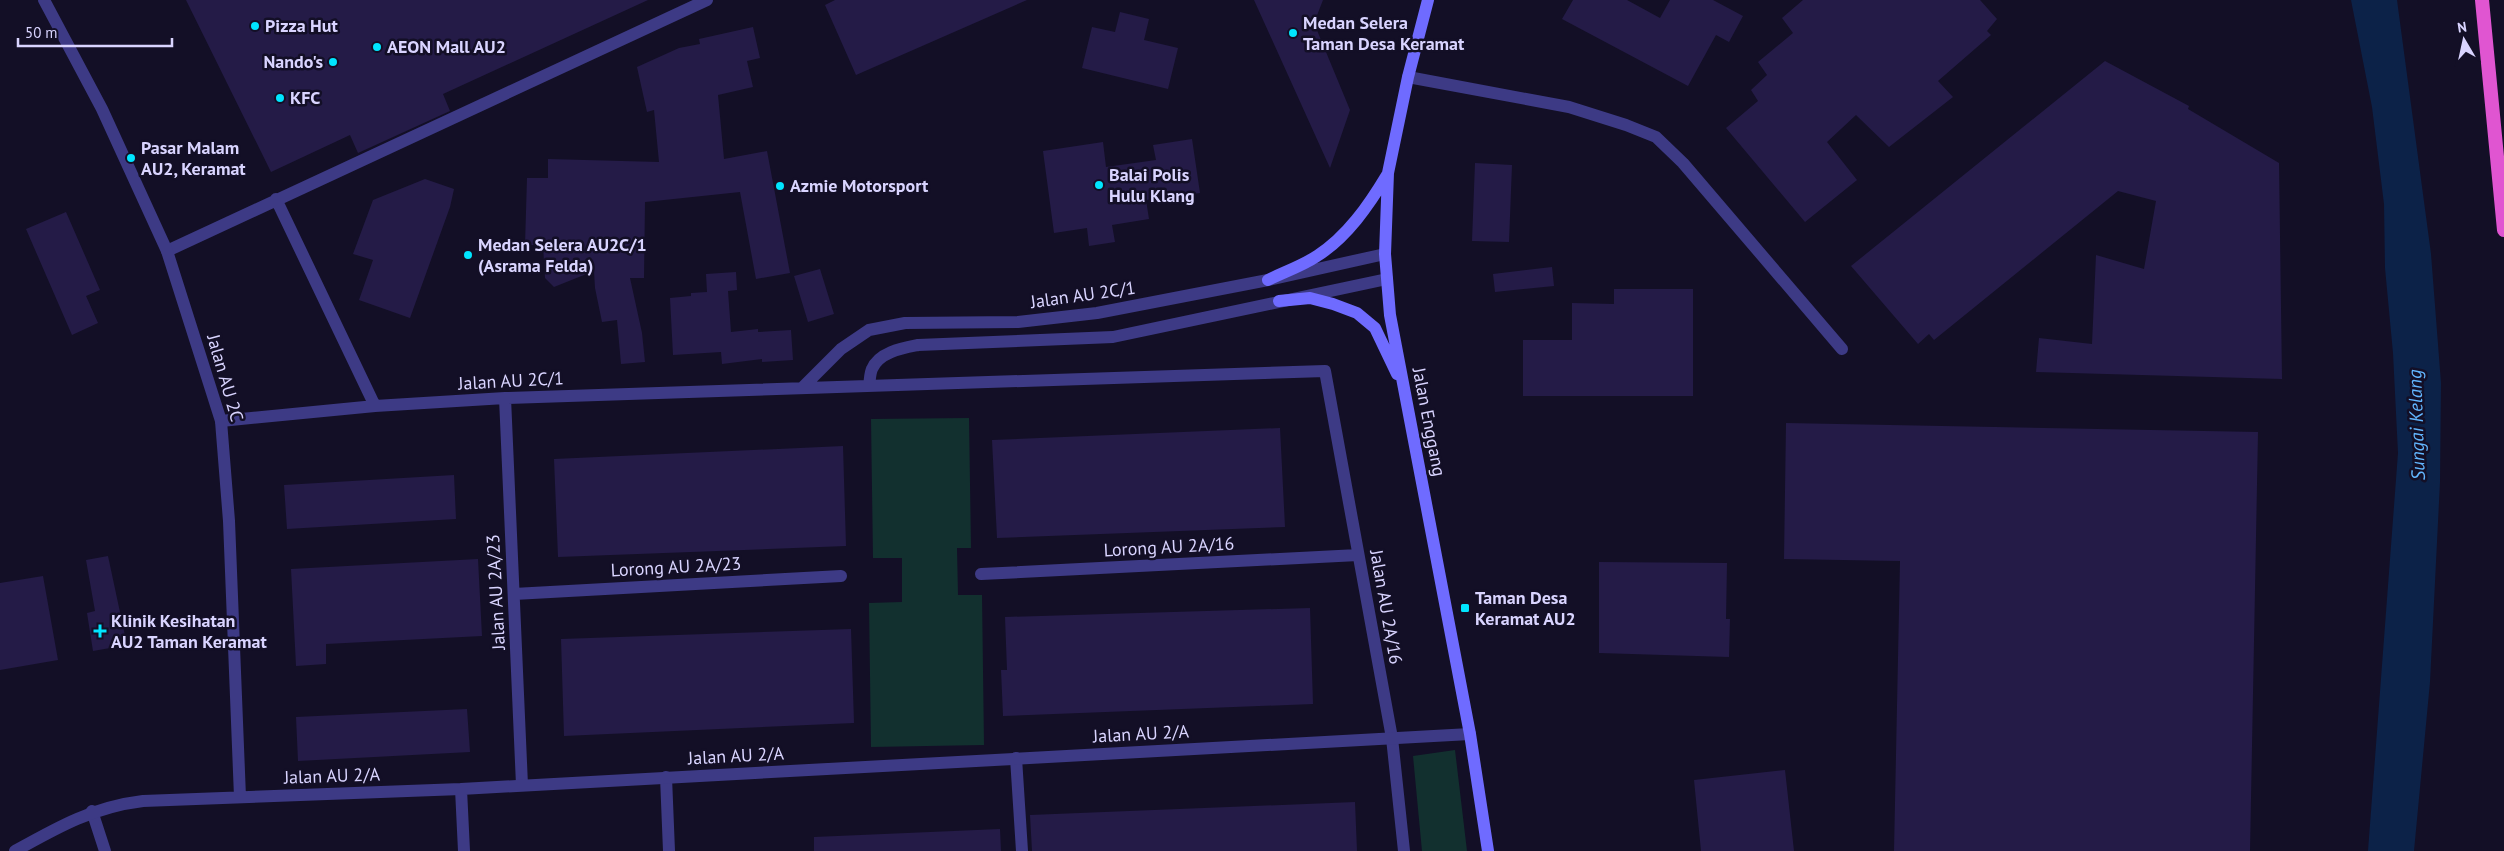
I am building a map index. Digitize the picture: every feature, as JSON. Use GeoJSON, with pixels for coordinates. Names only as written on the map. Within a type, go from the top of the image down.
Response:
{"type":"FeatureCollection","features":[{"type":"Feature","properties":{"kind":"highway"},"geometry":{"type":"LineString","coordinates":[[2482,0],[2504,230]]}},
{"type":"Feature","properties":{"kind":"main road","name":"Jalan Enggang"},"geometry":{"type":"LineString","coordinates":[[1428,0],[1408,76],[1388,174],[1385,254],[1390,316],[1470,734],[1488,851]]}},
{"type":"Feature","properties":{"kind":"main road"},"geometry":{"type":"LineString","coordinates":[[1268,280],[1318,256],[1370,204],[1388,174]]}},
{"type":"Feature","properties":{"kind":"main road"},"geometry":{"type":"LineString","coordinates":[[1279,301],[1310,298],[1333,304],[1357,314],[1375,328],[1406,392]]}},
{"type":"Feature","properties":{"kind":"street","name":"Jalan AU 2C"},"geometry":{"type":"LineString","coordinates":[[44,0],[102,109],[167,250],[221,421],[230,530],[240,797]]}},
{"type":"Feature","properties":{"kind":"street"},"geometry":{"type":"LineString","coordinates":[[167,250],[707,0]]}},
{"type":"Feature","properties":{"kind":"street"},"geometry":{"type":"LineString","coordinates":[[1408,76],[1569,107],[1656,137],[1683,163],[1842,349]]}},
{"type":"Feature","properties":{"kind":"street"},"geometry":{"type":"LineString","coordinates":[[276,199],[375,406]]}},
{"type":"Feature","properties":{"kind":"street","name":"Jalan AU 2C/1"},"geometry":{"type":"LineString","coordinates":[[803,387],[842,349],[869,330],[905,323],[1018,322],[1097,313],[1268,280],[1385,254]]}},
{"type":"Feature","properties":{"kind":"street"},"geometry":{"type":"LineString","coordinates":[[869,385],[872,368],[883,357],[899,348],[918,345],[1113,337],[1387,280]]}},
{"type":"Feature","properties":{"kind":"street","name":"Jalan AU 2C/1"},"geometry":{"type":"LineString","coordinates":[[221,421],[375,406],[505,398],[1325,371]]}},
{"type":"Feature","properties":{"kind":"street","name":"Jalan AU 2A/16"},"geometry":{"type":"LineString","coordinates":[[1325,371],[1392,738],[1404,851]]}},
{"type":"Feature","properties":{"kind":"street","name":"Jalan AU 2A/23"},"geometry":{"type":"LineString","coordinates":[[505,398],[522,785]]}},
{"type":"Feature","properties":{"kind":"street","name":"Lorong AU 2A/16"},"geometry":{"type":"LineString","coordinates":[[981,574],[1358,555]]}},
{"type":"Feature","properties":{"kind":"street","name":"Lorong AU 2A/23"},"geometry":{"type":"LineString","coordinates":[[514,594],[841,576]]}},
{"type":"Feature","properties":{"kind":"street","name":"Jalan AU 2/A"},"geometry":{"type":"LineString","coordinates":[[15,851],[92,811],[117,804],[143,801],[522,785],[1470,734]]}},
{"type":"Feature","properties":{"kind":"street"},"geometry":{"type":"LineString","coordinates":[[1016,758],[1022,851]]}},
{"type":"Feature","properties":{"kind":"street"},"geometry":{"type":"LineString","coordinates":[[666,777],[669,851]]}},
{"type":"Feature","properties":{"kind":"street"},"geometry":{"type":"LineString","coordinates":[[461,788],[464,851]]}},
{"type":"Feature","properties":{"kind":"street"},"geometry":{"type":"LineString","coordinates":[[92,811],[105,851]]}},
{"type":"Feature","properties":{"kind":"green space"},"geometry":{"type":"Polygon","coordinates":[[[969,418],[971,548],[957,548],[958,595],[982,595],[984,745],[871,747],[869,603],[902,602],[902,558],[873,558],[871,419],[969,418]]]}},
{"type":"Feature","properties":{"kind":"green space"},"geometry":{"type":"Polygon","coordinates":[[[1455,750],[1467,851],[1422,851],[1413,756],[1455,750]]]}},
{"type":"Feature","properties":{"kind":"water","name":"Sungai Kelang"},"geometry":{"type":"Polygon","coordinates":[[[2351,0],[2397,0],[2431,254],[2441,383],[2440,482],[2430,682],[2414,851],[2368,851],[2398,453],[2393,353],[2385,268],[2384,204],[2372,107],[2351,0]]]}},
{"type":"Feature","properties":{"kind":"building","name":"AEON Mall AU2"},"geometry":{"type":"Polygon","coordinates":[[[186,0],[648,0],[443,94],[450,111],[358,153],[350,135],[271,172],[186,0]]]}},
{"type":"Feature","properties":{"kind":"building"},"geometry":{"type":"Polygon","coordinates":[[[835,0],[1027,0],[856,75],[825,5],[835,0]]]}},
{"type":"Feature","properties":{"kind":"building"},"geometry":{"type":"Polygon","coordinates":[[[1254,0],[1323,0],[1314,23],[1350,110],[1330,168],[1254,0]]]}},
{"type":"Feature","properties":{"kind":"building"},"geometry":{"type":"Polygon","coordinates":[[[1573,0],[1627,0],[1660,18],[1670,0],[1713,0],[1743,16],[1729,42],[1716,35],[1688,86],[1562,19],[1573,0]]]}},
{"type":"Feature","properties":{"kind":"building"},"geometry":{"type":"Polygon","coordinates":[[[1803,0],[1980,0],[1997,19],[1987,31],[1991,35],[1938,81],[1953,97],[1889,147],[1856,115],[1827,142],[1857,180],[1805,222],[1726,128],[1758,101],[1751,90],[1767,75],[1758,62],[1793,33],[1782,18],[1803,0]]]}},
{"type":"Feature","properties":{"kind":"building"},"geometry":{"type":"Polygon","coordinates":[[[1120,12],[1149,19],[1144,40],[1178,48],[1168,89],[1082,68],[1092,27],[1115,32],[1120,12]]]}},
{"type":"Feature","properties":{"kind":"building"},"geometry":{"type":"Polygon","coordinates":[[[753,27],[760,58],[747,61],[753,87],[718,95],[724,159],[767,151],[790,273],[756,279],[740,192],[645,202],[644,278],[630,278],[642,333],[645,362],[621,364],[617,320],[602,322],[595,288],[594,271],[554,287],[545,278],[543,245],[525,245],[527,178],[548,178],[548,159],[659,162],[654,110],[647,112],[637,67],[679,48],[700,44],[699,39],[753,27]]]}},
{"type":"Feature","properties":{"kind":"building"},"geometry":{"type":"Polygon","coordinates":[[[2105,61],[2189,106],[2188,109],[2279,163],[2282,379],[2036,372],[2039,338],[2092,344],[2096,255],[2144,269],[2156,201],[2118,191],[1934,340],[1929,334],[1918,344],[1851,266],[2105,61]]]}},
{"type":"Feature","properties":{"kind":"building"},"geometry":{"type":"Polygon","coordinates":[[[1192,139],[1200,193],[1146,200],[1149,219],[1112,225],[1115,242],[1089,246],[1087,228],[1054,233],[1043,151],[1103,142],[1106,167],[1156,160],[1153,145],[1192,139]]]}},
{"type":"Feature","properties":{"kind":"building"},"geometry":{"type":"Polygon","coordinates":[[[1475,163],[1512,165],[1509,242],[1472,241],[1475,163]]]}},
{"type":"Feature","properties":{"kind":"building"},"geometry":{"type":"Polygon","coordinates":[[[425,179],[454,189],[450,207],[410,318],[359,300],[373,260],[353,254],[373,200],[425,179]]]}},
{"type":"Feature","properties":{"kind":"building"},"geometry":{"type":"Polygon","coordinates":[[[66,212],[100,290],[86,296],[98,323],[72,335],[26,229],[66,212]]]}},
{"type":"Feature","properties":{"kind":"building"},"geometry":{"type":"Polygon","coordinates":[[[1552,267],[1554,286],[1495,292],[1493,274],[1552,267]]]}},
{"type":"Feature","properties":{"kind":"building"},"geometry":{"type":"Polygon","coordinates":[[[820,269],[834,314],[808,322],[794,276],[820,269]]]}},
{"type":"Feature","properties":{"kind":"building"},"geometry":{"type":"Polygon","coordinates":[[[736,272],[737,290],[728,291],[731,332],[758,329],[758,332],[791,330],[793,360],[762,362],[762,359],[722,364],[721,352],[673,355],[670,298],[691,296],[691,293],[707,292],[706,274],[736,272]]]}},
{"type":"Feature","properties":{"kind":"building"},"geometry":{"type":"Polygon","coordinates":[[[1614,289],[1693,289],[1693,396],[1523,396],[1523,340],[1572,340],[1572,303],[1614,304],[1614,289]]]}},
{"type":"Feature","properties":{"kind":"building"},"geometry":{"type":"Polygon","coordinates":[[[1786,423],[2258,432],[2250,851],[1894,851],[1900,561],[1784,559],[1786,423]]]}},
{"type":"Feature","properties":{"kind":"building"},"geometry":{"type":"Polygon","coordinates":[[[1280,428],[1285,527],[997,538],[992,440],[1280,428]]]}},
{"type":"Feature","properties":{"kind":"building"},"geometry":{"type":"Polygon","coordinates":[[[843,446],[846,546],[558,557],[554,459],[843,446]]]}},
{"type":"Feature","properties":{"kind":"building"},"geometry":{"type":"Polygon","coordinates":[[[454,475],[456,519],[287,529],[284,485],[454,475]]]}},
{"type":"Feature","properties":{"kind":"building"},"geometry":{"type":"Polygon","coordinates":[[[108,556],[127,645],[93,651],[87,613],[95,611],[86,560],[108,556]]]}},
{"type":"Feature","properties":{"kind":"building"},"geometry":{"type":"Polygon","coordinates":[[[478,559],[482,636],[326,644],[326,664],[296,666],[291,569],[478,559]]]}},
{"type":"Feature","properties":{"kind":"building"},"geometry":{"type":"Polygon","coordinates":[[[1599,562],[1727,563],[1726,619],[1730,619],[1729,657],[1599,653],[1599,562]]]}},
{"type":"Feature","properties":{"kind":"building"},"geometry":{"type":"Polygon","coordinates":[[[43,576],[58,660],[0,670],[0,583],[43,576]]]}},
{"type":"Feature","properties":{"kind":"building"},"geometry":{"type":"Polygon","coordinates":[[[1310,608],[1313,704],[1003,716],[1001,670],[1007,670],[1005,617],[1310,608]]]}},
{"type":"Feature","properties":{"kind":"building"},"geometry":{"type":"Polygon","coordinates":[[[851,629],[854,723],[564,736],[561,639],[851,629]]]}},
{"type":"Feature","properties":{"kind":"building"},"geometry":{"type":"Polygon","coordinates":[[[467,709],[470,752],[298,761],[296,717],[467,709]]]}},
{"type":"Feature","properties":{"kind":"building"},"geometry":{"type":"Polygon","coordinates":[[[1785,770],[1794,851],[1701,851],[1694,780],[1785,770]]]}},
{"type":"Feature","properties":{"kind":"building"},"geometry":{"type":"Polygon","coordinates":[[[1355,802],[1357,851],[1032,851],[1030,815],[1355,802]]]}},
{"type":"Feature","properties":{"kind":"building"},"geometry":{"type":"Polygon","coordinates":[[[1000,829],[1001,851],[814,851],[814,837],[1000,829]]]}},
{"type":"Feature","properties":{"kind":"place","name":"Pizza Hut"},"geometry":{"type":"Point","coordinates":[255,26]}},
{"type":"Feature","properties":{"kind":"place","name":"Medan Selera Taman Desa Keramat"},"geometry":{"type":"Point","coordinates":[1293,33]}},
{"type":"Feature","properties":{"kind":"place","name":"AEON Mall AU2"},"geometry":{"type":"Point","coordinates":[377,47]}},
{"type":"Feature","properties":{"kind":"place","name":"Nando's"},"geometry":{"type":"Point","coordinates":[333,62]}},
{"type":"Feature","properties":{"kind":"place","name":"KFC"},"geometry":{"type":"Point","coordinates":[280,98]}},
{"type":"Feature","properties":{"kind":"place","name":"Pasar Malam AU2, Keramat"},"geometry":{"type":"Point","coordinates":[131,158]}},
{"type":"Feature","properties":{"kind":"place","name":"Balai Polis Hulu Klang"},"geometry":{"type":"Point","coordinates":[1099,185]}},
{"type":"Feature","properties":{"kind":"place","name":"Azmie Motorsport"},"geometry":{"type":"Point","coordinates":[780,186]}},
{"type":"Feature","properties":{"kind":"place","name":"Medan Selera AU2C/1 (Asrama Felda)"},"geometry":{"type":"Point","coordinates":[468,255]}},
{"type":"Feature","properties":{"kind":"place","name":"Taman Desa Keramat AU2"},"geometry":{"type":"Point","coordinates":[1465,608]}},
{"type":"Feature","properties":{"kind":"place","name":"Klinik Kesihatan AU2 Taman Keramat"},"geometry":{"type":"Point","coordinates":[100,631]}}]}
